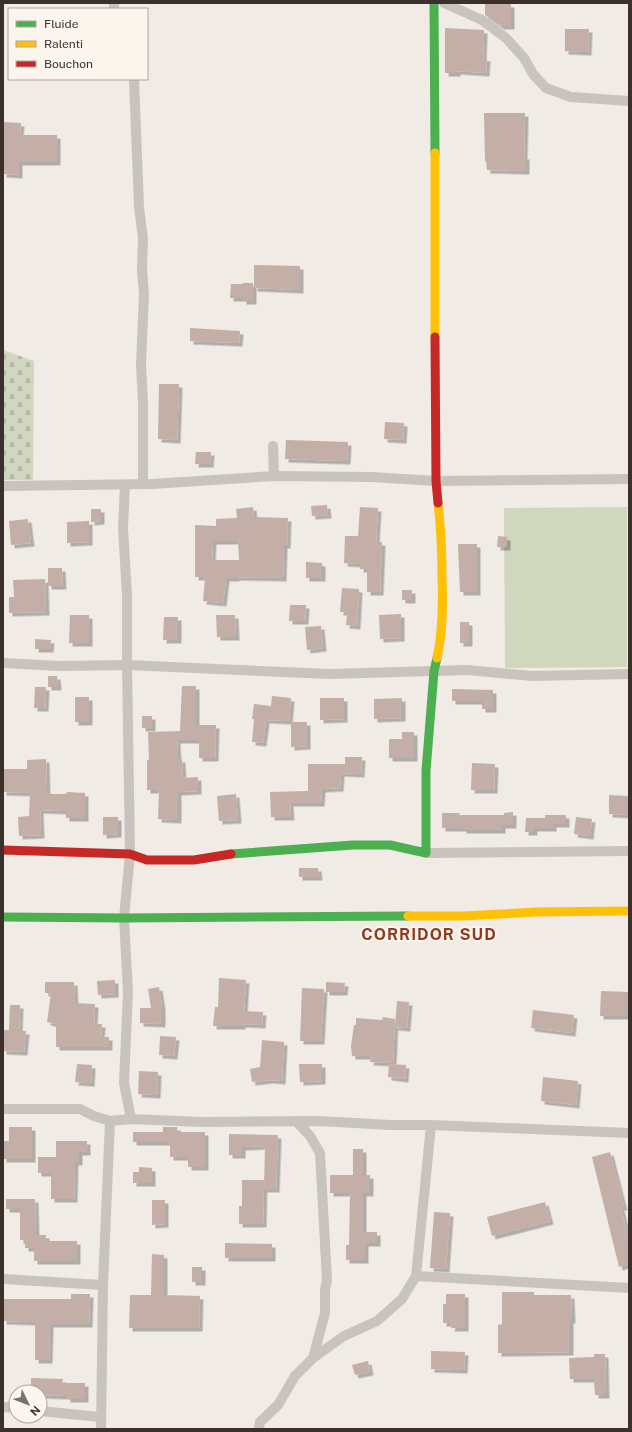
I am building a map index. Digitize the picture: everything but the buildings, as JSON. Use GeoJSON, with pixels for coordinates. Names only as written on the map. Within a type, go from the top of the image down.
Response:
{"type":"FeatureCollection","features":[{"type":"Feature","properties":{"kind":"main road"},"geometry":{"type":"LineString","coordinates":[[3,850],[130,854],[147,860],[194,860],[222,855],[353,845],[390,845],[426,853],[426,771],[434,671],[441,641],[443,617],[441,529],[436,482],[434,3]]}},
{"type":"Feature","properties":{"kind":"main road"},"geometry":{"type":"LineString","coordinates":[[3,917],[124,918],[463,916],[536,912],[629,911]]}},
{"type":"Feature","properties":{"kind":"street"},"geometry":{"type":"LineString","coordinates":[[444,3],[482,20],[506,38],[524,58],[533,74],[546,88],[571,97],[629,101]]}},
{"type":"Feature","properties":{"kind":"street"},"geometry":{"type":"LineString","coordinates":[[134,80],[139,207],[143,239],[142,269],[144,294],[141,365],[143,402],[143,484]]}},
{"type":"Feature","properties":{"kind":"street"},"geometry":{"type":"LineString","coordinates":[[273,446],[274,476]]}},
{"type":"Feature","properties":{"kind":"street"},"geometry":{"type":"LineString","coordinates":[[3,486],[125,485],[274,476],[371,477],[436,482],[629,479]]}},
{"type":"Feature","properties":{"kind":"street"},"geometry":{"type":"LineString","coordinates":[[125,485],[123,528],[127,595],[130,854],[124,918],[128,992],[124,1083],[131,1119]]}},
{"type":"Feature","properties":{"kind":"street"},"geometry":{"type":"LineString","coordinates":[[3,663],[59,666],[127,665],[330,674],[466,670],[532,676],[629,674]]}},
{"type":"Feature","properties":{"kind":"street"},"geometry":{"type":"LineString","coordinates":[[426,853],[629,851]]}},
{"type":"Feature","properties":{"kind":"street"},"geometry":{"type":"LineString","coordinates":[[3,1109],[80,1109],[94,1116],[110,1121],[131,1119],[202,1122],[296,1121],[629,1133]]}},
{"type":"Feature","properties":{"kind":"street"},"geometry":{"type":"LineString","coordinates":[[101,1429],[102,1285],[110,1121]]}},
{"type":"Feature","properties":{"kind":"street"},"geometry":{"type":"LineString","coordinates":[[296,1121],[310,1136],[320,1153],[327,1280],[325,1290],[325,1313],[314,1358]]}},
{"type":"Feature","properties":{"kind":"street"},"geometry":{"type":"LineString","coordinates":[[259,1429],[260,1422],[278,1405],[295,1376],[314,1358],[344,1336],[377,1321],[402,1299],[416,1276],[431,1125]]}},
{"type":"Feature","properties":{"kind":"street"},"geometry":{"type":"LineString","coordinates":[[416,1276],[629,1288]]}},
{"type":"Feature","properties":{"kind":"street"},"geometry":{"type":"LineString","coordinates":[[3,1279],[102,1285]]}},
{"type":"Feature","properties":{"kind":"street"},"geometry":{"type":"LineString","coordinates":[[48,1412],[100,1417]]}},
{"type":"Feature","properties":{"kind":"green space"},"geometry":{"type":"Polygon","coordinates":[[[3,350],[34,361],[33,480],[3,480],[3,350]]]}},
{"type":"Feature","properties":{"kind":"green space"},"geometry":{"type":"Polygon","coordinates":[[[627,507],[627,667],[505,668],[504,508],[627,507]]]}},
{"type":"Feature","properties":{"kind":"traffic: fast"},"geometry":{"type":"LineString","coordinates":[[434,3],[435,153]]}},
{"type":"Feature","properties":{"kind":"traffic: fast"},"geometry":{"type":"LineString","coordinates":[[231,854],[353,845],[390,845],[426,853],[426,771],[434,671],[437,658]]}},
{"type":"Feature","properties":{"kind":"traffic: fast"},"geometry":{"type":"LineString","coordinates":[[3,917],[124,918],[408,916]]}},
{"type":"Feature","properties":{"kind":"traffic: slow"},"geometry":{"type":"LineString","coordinates":[[435,153],[435,337]]}},
{"type":"Feature","properties":{"kind":"traffic: slow"},"geometry":{"type":"LineString","coordinates":[[437,658],[442,608],[442,549],[438,503]]}},
{"type":"Feature","properties":{"kind":"traffic: slow"},"geometry":{"type":"LineString","coordinates":[[408,916],[463,916],[536,912],[629,911]]}},
{"type":"Feature","properties":{"kind":"traffic: jam"},"geometry":{"type":"LineString","coordinates":[[435,337],[436,481],[438,503]]}},
{"type":"Feature","properties":{"kind":"traffic: jam"},"geometry":{"type":"LineString","coordinates":[[3,850],[130,854],[147,860],[194,860],[231,854]]}},
{"type":"Feature","properties":{"kind":"district","name":"CORRIDOR SUD"},"geometry":{"type":"Point","coordinates":[429,934]}}]}
